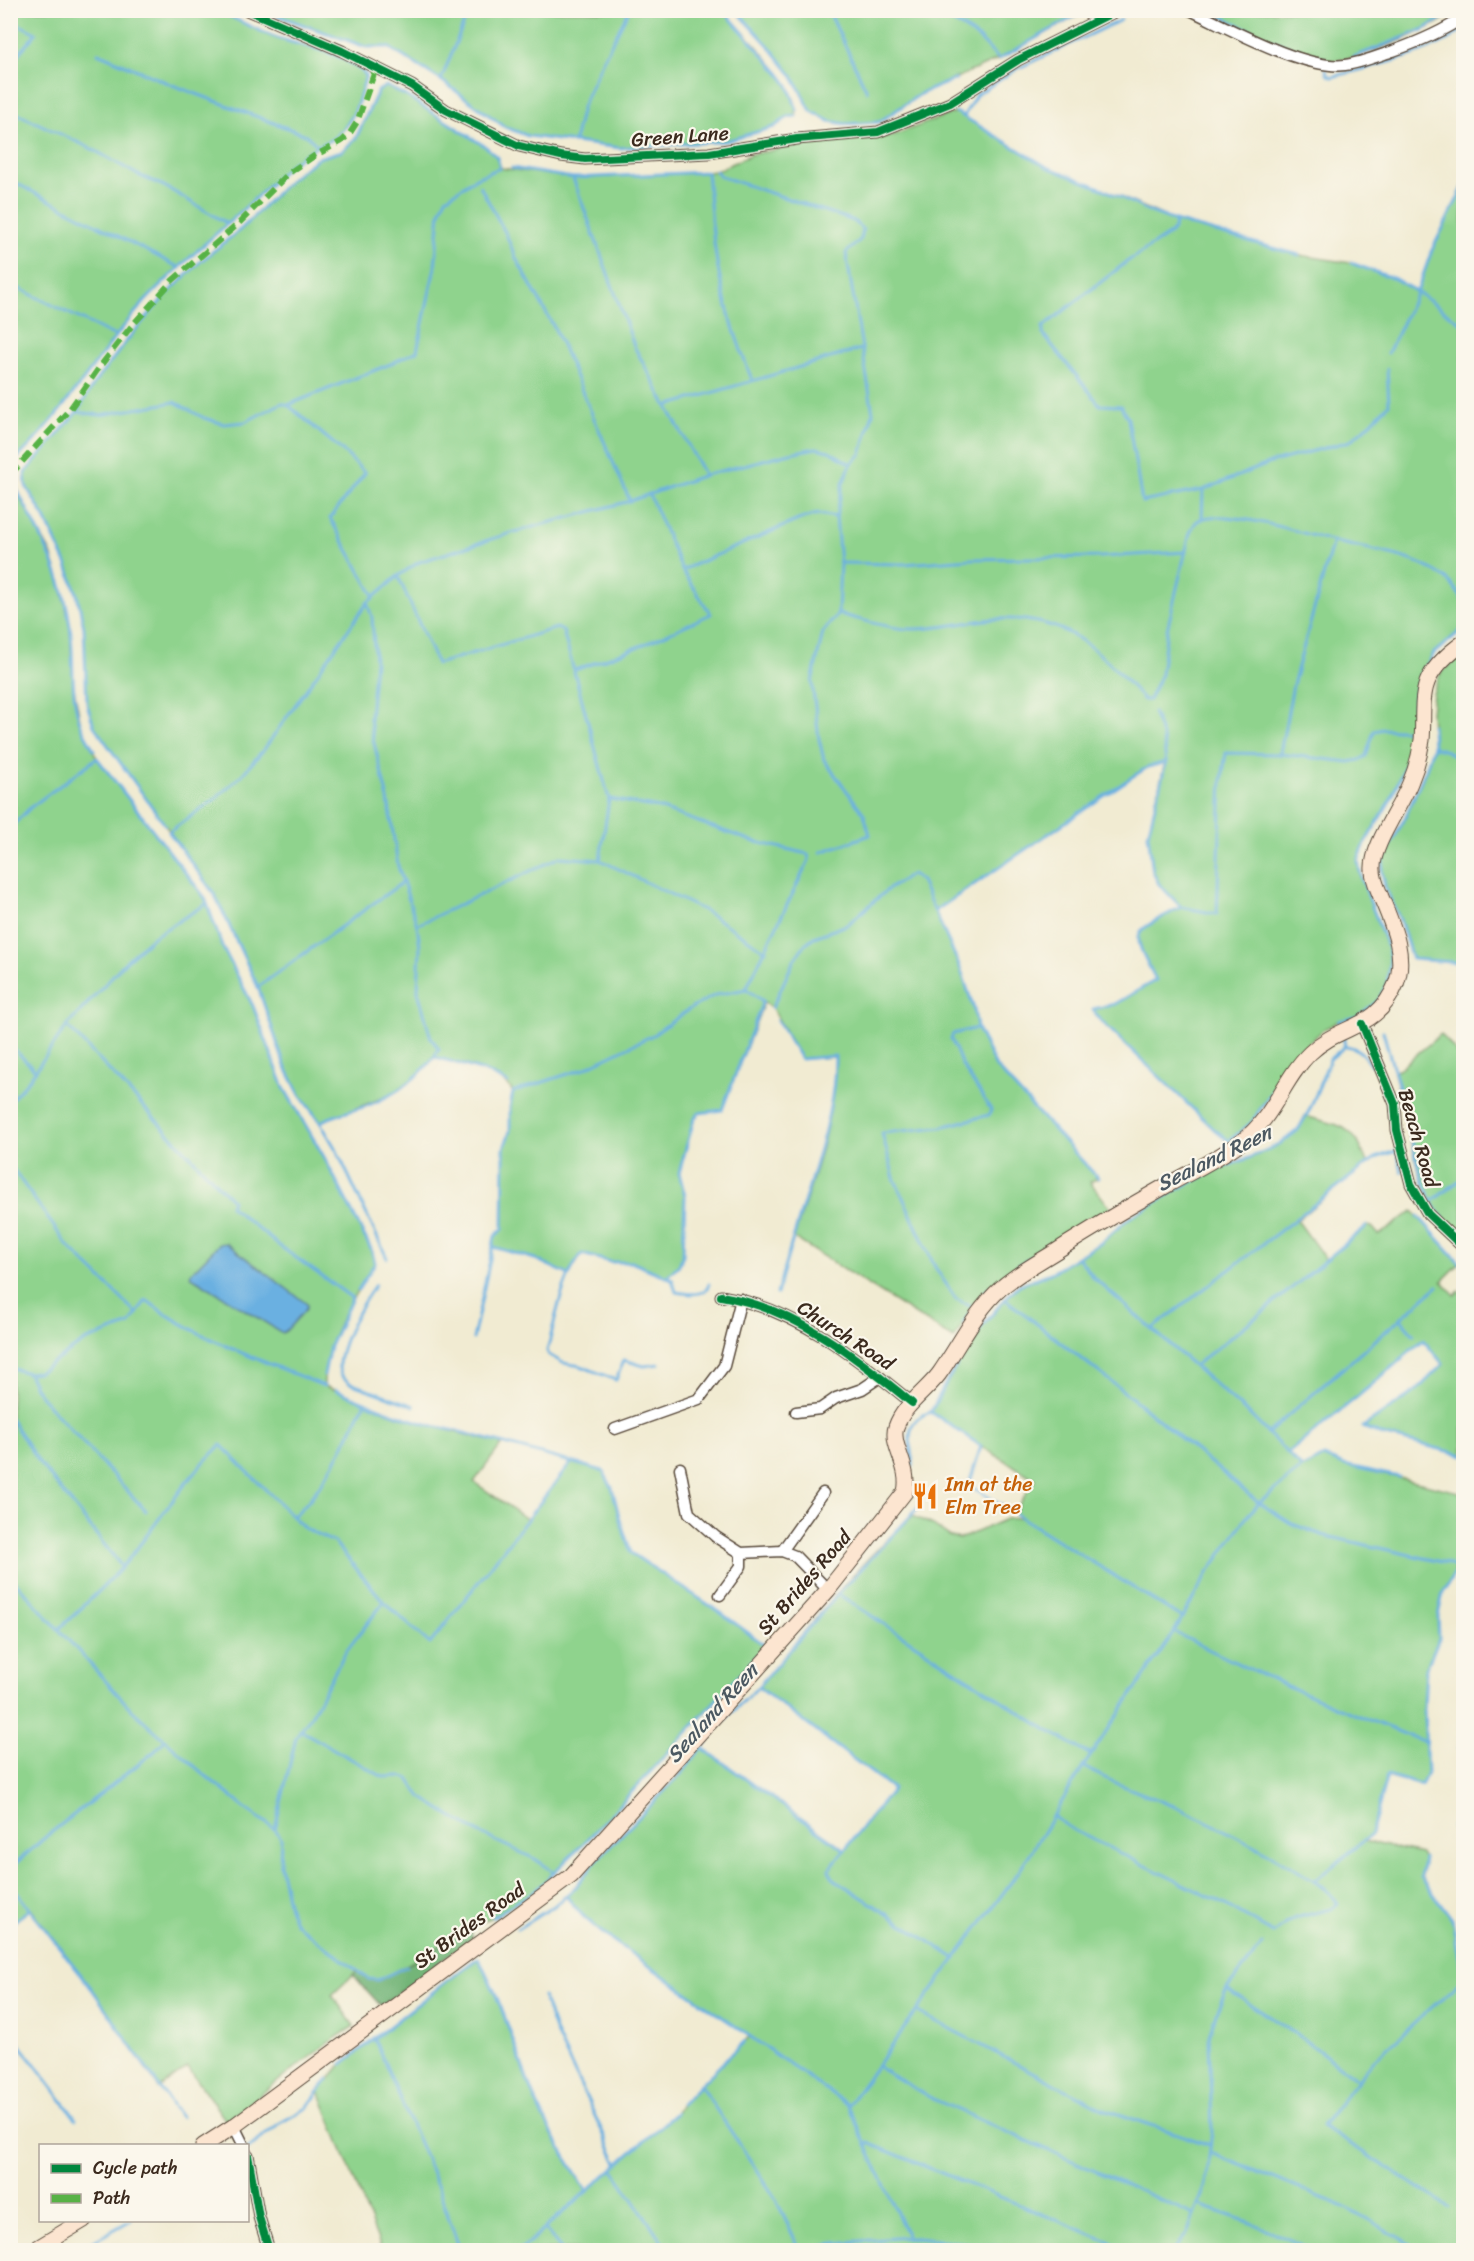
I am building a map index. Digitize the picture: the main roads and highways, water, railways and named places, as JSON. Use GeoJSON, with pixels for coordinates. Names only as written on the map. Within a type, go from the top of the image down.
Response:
{"type":"FeatureCollection","features":[{"type":"Feature","properties":{"kind":"main road","name":"St Brides Road"},"geometry":{"type":"LineString","coordinates":[[204,2144],[234,2126],[571,1876],[828,1590],[905,1492],[908,1481],[895,1434],[897,1424],[912,1403],[932,1383],[985,1304],[1002,1287],[1090,1230],[1241,1142],[1267,1118],[1309,1054],[1341,1032],[1362,1024],[1374,1016],[1387,1000],[1396,983],[1400,965],[1393,925],[1372,869],[1378,848],[1410,785],[1417,765],[1421,744],[1425,688],[1429,678],[1448,653],[1464,642]]}},
{"type":"Feature","properties":{"kind":"main road"},"geometry":{"type":"LineString","coordinates":[[34,2250],[81,2222]]}},
{"type":"Feature","properties":{"kind":"water"},"geometry":{"type":"Polygon","coordinates":[[[226,1243],[307,1304],[307,1308],[286,1331],[282,1333],[190,1276],[219,1244],[226,1243]]]}},
{"type":"Feature","properties":{"kind":"waterway"},"geometry":{"type":"LineString","coordinates":[[10,465],[46,428],[124,327],[157,289],[285,169],[341,132],[355,110],[366,75],[356,67],[334,55],[272,36],[217,10]]}},
{"type":"Feature","properties":{"kind":"waterway"},"geometry":{"type":"LineString","coordinates":[[262,10],[366,47],[388,47],[441,80],[505,127],[528,136],[620,148],[726,141],[774,127],[788,117],[796,116]]}},
{"type":"Feature","properties":{"kind":"waterway"},"geometry":{"type":"LineString","coordinates":[[441,80],[469,10]]}},
{"type":"Feature","properties":{"kind":"waterway"},"geometry":{"type":"LineString","coordinates":[[574,142],[582,107],[629,10]]}},
{"type":"Feature","properties":{"kind":"waterway"},"geometry":{"type":"LineString","coordinates":[[723,10],[788,85],[797,110]]}},
{"type":"Feature","properties":{"kind":"waterway"},"geometry":{"type":"LineString","coordinates":[[736,10],[792,75],[811,111],[829,121],[846,124],[879,122],[922,93],[956,79]]}},
{"type":"Feature","properties":{"kind":"waterway"},"geometry":{"type":"LineString","coordinates":[[828,10],[867,91]]}},
{"type":"Feature","properties":{"kind":"waterway"},"geometry":{"type":"LineString","coordinates":[[921,10],[965,29],[981,40],[999,59],[1086,10]]}},
{"type":"Feature","properties":{"kind":"waterway"},"geometry":{"type":"LineString","coordinates":[[1209,10],[1270,40],[1325,60]]}},
{"type":"Feature","properties":{"kind":"waterway"},"geometry":{"type":"LineString","coordinates":[[1354,57],[1425,29],[1455,10]]}},
{"type":"Feature","properties":{"kind":"waterway"},"geometry":{"type":"LineString","coordinates":[[10,20],[36,33],[10,64]]}},
{"type":"Feature","properties":{"kind":"waterway"},"geometry":{"type":"LineString","coordinates":[[964,116],[976,95],[1017,69],[1121,20]]}},
{"type":"Feature","properties":{"kind":"waterway"},"geometry":{"type":"LineString","coordinates":[[1326,69],[1327,74],[1332,77],[1401,59],[1437,45],[1464,28]]}},
{"type":"Feature","properties":{"kind":"waterway"},"geometry":{"type":"LineString","coordinates":[[98,53],[170,84],[306,135],[318,146]]}},
{"type":"Feature","properties":{"kind":"waterway"},"geometry":{"type":"LineString","coordinates":[[165,825],[94,726],[87,704],[84,628],[77,594],[66,563],[45,518],[26,486],[25,473],[77,412],[95,382],[165,296],[201,261],[241,229],[292,178],[318,158],[342,151],[356,138],[378,91],[386,86],[408,97],[486,147],[497,157],[500,168],[476,178],[446,198],[440,212],[435,267],[417,351],[288,405]]}},
{"type":"Feature","properties":{"kind":"waterway"},"geometry":{"type":"LineString","coordinates":[[10,110],[164,186],[228,224]]}},
{"type":"Feature","properties":{"kind":"waterway"},"geometry":{"type":"LineString","coordinates":[[956,112],[1047,167],[1103,189],[1151,212],[1175,221],[1299,255]]}},
{"type":"Feature","properties":{"kind":"waterway"},"geometry":{"type":"LineString","coordinates":[[512,168],[573,178],[707,172],[719,273],[731,322],[752,380]]}},
{"type":"Feature","properties":{"kind":"waterway"},"geometry":{"type":"LineString","coordinates":[[716,171],[720,176],[854,221],[863,230],[861,239],[846,253],[873,413],[861,454],[851,464],[843,483],[836,517],[840,563],[838,614],[823,632],[812,682],[824,760],[864,814],[870,835],[821,852]]}},
{"type":"Feature","properties":{"kind":"waterway"},"geometry":{"type":"LineString","coordinates":[[573,178],[635,348],[704,474]]}},
{"type":"Feature","properties":{"kind":"waterway"},"geometry":{"type":"LineString","coordinates":[[10,180],[180,268]]}},
{"type":"Feature","properties":{"kind":"waterway"},"geometry":{"type":"LineString","coordinates":[[480,186],[555,329],[630,501]]}},
{"type":"Feature","properties":{"kind":"waterway"},"geometry":{"type":"LineString","coordinates":[[1388,353],[1417,292],[1432,250],[1464,186]]}},
{"type":"Feature","properties":{"kind":"waterway"},"geometry":{"type":"LineString","coordinates":[[1175,221],[1174,229],[1170,234],[1128,261],[1043,327],[1043,334],[1100,405],[1121,406],[1128,419],[1142,502],[1203,490],[1273,462],[1350,441],[1389,404],[1387,369]]}},
{"type":"Feature","properties":{"kind":"waterway"},"geometry":{"type":"LineString","coordinates":[[1351,263],[1395,279],[1464,325]]}},
{"type":"Feature","properties":{"kind":"waterway"},"geometry":{"type":"LineString","coordinates":[[10,284],[115,336]]}},
{"type":"Feature","properties":{"kind":"waterway"},"geometry":{"type":"LineString","coordinates":[[667,406],[861,349]]}},
{"type":"Feature","properties":{"kind":"waterway"},"geometry":{"type":"LineString","coordinates":[[77,412],[100,415],[175,402],[204,418],[224,424],[245,422],[282,403],[288,405],[365,473],[330,518],[374,596]]}},
{"type":"Feature","properties":{"kind":"waterway"},"geometry":{"type":"LineString","coordinates":[[387,1258],[337,1151],[320,1122],[300,1095],[285,1066],[258,987],[215,895],[169,832],[215,799],[241,776],[265,748],[367,603],[398,576],[419,562],[511,533],[630,501],[705,475],[790,453],[816,448],[829,451],[851,464]]}},
{"type":"Feature","properties":{"kind":"waterway"},"geometry":{"type":"LineString","coordinates":[[15,486],[49,553],[62,589],[70,626],[77,713],[94,750]]}},
{"type":"Feature","properties":{"kind":"waterway"},"geometry":{"type":"LineString","coordinates":[[1202,519],[1203,491]]}},
{"type":"Feature","properties":{"kind":"waterway"},"geometry":{"type":"LineString","coordinates":[[575,670],[640,646],[711,614],[682,570],[649,494]]}},
{"type":"Feature","properties":{"kind":"waterway"},"geometry":{"type":"LineString","coordinates":[[682,570],[803,518],[818,514],[836,517]]}},
{"type":"Feature","properties":{"kind":"waterway"},"geometry":{"type":"LineString","coordinates":[[838,614],[902,629],[932,628],[997,619],[1044,624],[1064,630],[1081,640],[1113,666],[1144,700],[1149,700],[1161,674],[1167,630],[1190,533],[1195,523],[1201,519],[1229,517],[1248,520],[1405,558],[1444,577],[1464,602]]}},
{"type":"Feature","properties":{"kind":"waterway"},"geometry":{"type":"LineString","coordinates":[[1280,754],[1293,685],[1333,541]]}},
{"type":"Feature","properties":{"kind":"waterway"},"geometry":{"type":"LineString","coordinates":[[840,563],[904,564],[971,559],[1100,557],[1186,552]]}},
{"type":"Feature","properties":{"kind":"waterway"},"geometry":{"type":"LineString","coordinates":[[398,576],[437,664],[557,628],[563,631],[609,799],[600,860]]}},
{"type":"Feature","properties":{"kind":"waterway"},"geometry":{"type":"LineString","coordinates":[[320,1122],[389,1096],[418,1075],[439,1049],[431,1038],[418,991],[420,946],[417,925],[398,866],[388,799],[373,739],[370,718],[375,661],[372,617],[367,603]]}},
{"type":"Feature","properties":{"kind":"waterway","name":"Sealand Reen"},"geometry":{"type":"LineString","coordinates":[[1341,1027],[1339,1021],[1357,1017],[1378,1001],[1387,984],[1390,961],[1388,949],[1361,877],[1358,861],[1365,843],[1392,797],[1413,745],[1415,694],[1421,676],[1434,653],[1464,628]]}},
{"type":"Feature","properties":{"kind":"waterway"},"geometry":{"type":"LineString","coordinates":[[1153,712],[1163,738],[1166,762],[1148,834],[1153,872],[1159,884],[1181,907],[1217,914],[1222,779],[1226,753],[1280,754],[1349,762],[1366,756],[1374,731],[1383,729],[1413,731]]}},
{"type":"Feature","properties":{"kind":"waterway"},"geometry":{"type":"LineString","coordinates":[[1432,725],[1433,747],[1426,769],[1405,818],[1384,857],[1382,871],[1385,887],[1400,920],[1412,959],[1464,963]]}},
{"type":"Feature","properties":{"kind":"waterway"},"geometry":{"type":"LineString","coordinates":[[1433,747],[1447,751],[1464,764]]}},
{"type":"Feature","properties":{"kind":"waterway"},"geometry":{"type":"LineString","coordinates":[[10,828],[31,807],[97,758],[205,898],[222,946],[253,1006],[284,1088],[324,1157],[371,1249],[375,1263],[358,1290]]}},
{"type":"Feature","properties":{"kind":"waterway"},"geometry":{"type":"LineString","coordinates":[[935,911],[1132,777],[1148,767],[1166,762]]}},
{"type":"Feature","properties":{"kind":"waterway"},"geometry":{"type":"LineString","coordinates":[[610,799],[659,808],[752,841],[808,854],[809,860],[746,989]]}},
{"type":"Feature","properties":{"kind":"waterway"},"geometry":{"type":"LineString","coordinates":[[417,925],[560,857],[600,860],[705,911],[766,951]]}},
{"type":"Feature","properties":{"kind":"waterway"},"geometry":{"type":"LineString","coordinates":[[772,1008],[794,960],[805,944],[814,937],[847,925],[887,890],[912,874],[921,881],[960,967],[974,1009],[977,1028],[996,1067],[1098,1178]]}},
{"type":"Feature","properties":{"kind":"waterway"},"geometry":{"type":"LineString","coordinates":[[258,987],[403,882]]}},
{"type":"Feature","properties":{"kind":"waterway"},"geometry":{"type":"LineString","coordinates":[[10,1101],[28,1081],[67,1026],[128,959],[153,937],[206,904]]}},
{"type":"Feature","properties":{"kind":"waterway"},"geometry":{"type":"LineString","coordinates":[[1181,907],[1144,928],[1140,934],[1141,950],[1156,980],[1115,1004],[1093,1009],[1098,1018],[1229,1141],[1251,1123],[1277,1084]]}},
{"type":"Feature","properties":{"kind":"waterway"},"geometry":{"type":"LineString","coordinates":[[473,1339],[495,1236],[503,1229],[504,1148],[510,1131],[510,1107],[513,1092],[583,1069],[653,1035],[688,1010],[715,995],[746,989],[763,1001],[722,1110],[699,1113],[694,1119],[679,1173],[685,1196],[683,1255],[679,1265],[666,1277]]}},
{"type":"Feature","properties":{"kind":"waterway"},"geometry":{"type":"LineString","coordinates":[[777,1020],[801,1059],[835,1056],[832,1095],[824,1134],[777,1294]]}},
{"type":"Feature","properties":{"kind":"waterway"},"geometry":{"type":"LineString","coordinates":[[67,1026],[232,1200],[230,1206],[277,1244],[352,1298],[330,1346],[324,1375]]}},
{"type":"Feature","properties":{"kind":"waterway"},"geometry":{"type":"LineString","coordinates":[[973,1307],[956,1299],[935,1267],[894,1178],[882,1133],[941,1127],[989,1115],[991,1110],[962,1065],[951,1039],[953,1034],[977,1028]]}},
{"type":"Feature","properties":{"kind":"waterway"},"geometry":{"type":"LineString","coordinates":[[1383,1031],[1421,1175],[1437,1210],[1464,1240]]}},
{"type":"Feature","properties":{"kind":"waterway","name":"Sealand Reen"},"geometry":{"type":"LineString","coordinates":[[913,1465],[910,1440],[912,1426],[916,1420],[931,1412],[947,1381],[980,1329],[1019,1285],[1051,1273],[1101,1243],[1129,1218],[1178,1189],[1215,1170],[1280,1144],[1298,1130],[1310,1109],[1330,1059],[1345,1046],[1343,1036]]}},
{"type":"Feature","properties":{"kind":"waterway"},"geometry":{"type":"LineString","coordinates":[[10,1045],[36,1071]]}},
{"type":"Feature","properties":{"kind":"waterway"},"geometry":{"type":"LineString","coordinates":[[1345,1046],[1357,1050],[1371,1065]]}},
{"type":"Feature","properties":{"kind":"waterway"},"geometry":{"type":"LineString","coordinates":[[435,1057],[484,1071],[508,1083]]}},
{"type":"Feature","properties":{"kind":"waterway"},"geometry":{"type":"LineString","coordinates":[[1152,1329],[1375,1158],[1397,1151],[1402,1172]]}},
{"type":"Feature","properties":{"kind":"waterway"},"geometry":{"type":"LineString","coordinates":[[10,1165],[67,1245],[137,1314]]}},
{"type":"Feature","properties":{"kind":"waterway"},"geometry":{"type":"LineString","coordinates":[[1431,1202],[1464,1177]]}},
{"type":"Feature","properties":{"kind":"waterway"},"geometry":{"type":"LineString","coordinates":[[1418,1216],[1460,1263]]}},
{"type":"Feature","properties":{"kind":"waterway"},"geometry":{"type":"LineString","coordinates":[[1194,1366],[1367,1226]]}},
{"type":"Feature","properties":{"kind":"waterway"},"geometry":{"type":"LineString","coordinates":[[1018,1266],[1065,1236]]}},
{"type":"Feature","properties":{"kind":"waterway"},"geometry":{"type":"LineString","coordinates":[[493,1247],[535,1259],[569,1275]]}},
{"type":"Feature","properties":{"kind":"waterway"},"geometry":{"type":"LineString","coordinates":[[659,1364],[644,1366],[624,1360],[616,1380],[581,1366],[563,1363],[549,1355],[547,1351],[560,1300],[575,1264],[582,1254],[610,1262],[631,1262],[672,1279],[676,1292],[681,1293],[700,1293],[709,1284]]}},
{"type":"Feature","properties":{"kind":"waterway"},"geometry":{"type":"LineString","coordinates":[[1078,1257],[1094,1278],[1251,1416],[1302,1468]]}},
{"type":"Feature","properties":{"kind":"waterway"},"geometry":{"type":"LineString","coordinates":[[375,1285],[347,1336],[342,1348],[339,1368],[343,1377],[350,1383],[414,1406]]}},
{"type":"Feature","properties":{"kind":"waterway"},"geometry":{"type":"LineString","coordinates":[[963,1323],[985,1292],[994,1285]]}},
{"type":"Feature","properties":{"kind":"waterway"},"geometry":{"type":"LineString","coordinates":[[1268,1433],[1438,1286]]}},
{"type":"Feature","properties":{"kind":"waterway"},"geometry":{"type":"LineString","coordinates":[[1005,1299],[1141,1405],[1259,1503],[1292,1524],[1322,1535],[1455,1567],[1464,1561]]}},
{"type":"Feature","properties":{"kind":"waterway"},"geometry":{"type":"LineString","coordinates":[[10,1368],[28,1373],[39,1372],[85,1341],[130,1324],[146,1300],[187,1327],[209,1338],[324,1386]]}},
{"type":"Feature","properties":{"kind":"waterway"},"geometry":{"type":"LineString","coordinates":[[1400,1318],[1414,1335]]}},
{"type":"Feature","properties":{"kind":"waterway"},"geometry":{"type":"LineString","coordinates":[[1288,1453],[1423,1340],[1443,1364],[1417,1390],[1363,1427],[1382,1435],[1464,1455]]}},
{"type":"Feature","properties":{"kind":"waterway"},"geometry":{"type":"LineString","coordinates":[[28,1373],[36,1389],[51,1408],[146,1511]]}},
{"type":"Feature","properties":{"kind":"waterway"},"geometry":{"type":"LineString","coordinates":[[336,1390],[411,1419],[603,1471],[612,1488],[631,1553],[766,1646],[590,1837],[536,1890],[493,1917]]}},
{"type":"Feature","properties":{"kind":"waterway"},"geometry":{"type":"LineString","coordinates":[[292,1517],[314,1494],[324,1479],[343,1448],[365,1402]]}},
{"type":"Feature","properties":{"kind":"waterway"},"geometry":{"type":"LineString","coordinates":[[931,1412],[981,1446],[969,1485],[1182,1618]]}},
{"type":"Feature","properties":{"kind":"waterway"},"geometry":{"type":"LineString","coordinates":[[10,1418],[38,1461],[122,1567]]}},
{"type":"Feature","properties":{"kind":"waterway"},"geometry":{"type":"LineString","coordinates":[[59,1629],[122,1567],[194,1474],[221,1445],[304,1528],[335,1543],[384,1602],[430,1644],[571,1463]]}},
{"type":"Feature","properties":{"kind":"waterway"},"geometry":{"type":"LineString","coordinates":[[848,2105],[1020,1870],[1083,1767],[1174,1632],[1208,1573],[1248,1515],[1259,1503],[1302,1468],[1324,1457],[1344,1465],[1399,1477]]}},
{"type":"Feature","properties":{"kind":"waterway","name":"Sealand Reen"},"geometry":{"type":"LineString","coordinates":[[517,1929],[554,1906],[575,1888],[595,1862],[684,1771],[719,1725],[758,1687],[838,1594],[920,1506]]}},
{"type":"Feature","properties":{"kind":"waterway"},"geometry":{"type":"LineString","coordinates":[[1314,1881],[1371,1835],[1387,1775],[1421,1785],[1427,1773],[1424,1709],[1426,1669],[1439,1638],[1438,1616],[1443,1593],[1454,1574]]}},
{"type":"Feature","properties":{"kind":"waterway"},"geometry":{"type":"LineString","coordinates":[[10,1576],[132,1710],[200,1771],[246,1809],[275,1829],[281,1838],[280,1865],[289,1908],[295,1922],[301,1928],[368,1979],[378,1980],[407,1966]]}},
{"type":"Feature","properties":{"kind":"waterway"},"geometry":{"type":"LineString","coordinates":[[838,1594],[1044,1728],[1091,1755]]}},
{"type":"Feature","properties":{"kind":"waterway"},"geometry":{"type":"LineString","coordinates":[[275,1829],[296,1737],[312,1714],[346,1651],[384,1602]]}},
{"type":"Feature","properties":{"kind":"waterway"},"geometry":{"type":"LineString","coordinates":[[1174,1632],[1298,1690],[1425,1742]]}},
{"type":"Feature","properties":{"kind":"waterway"},"geometry":{"type":"LineString","coordinates":[[758,1687],[893,1789],[829,1869],[831,1877],[956,1959]]}},
{"type":"Feature","properties":{"kind":"waterway"},"geometry":{"type":"LineString","coordinates":[[300,1730],[383,1777],[401,1776],[409,1779],[421,1797],[481,1834],[535,1859],[554,1872]]}},
{"type":"Feature","properties":{"kind":"waterway"},"geometry":{"type":"LineString","coordinates":[[1464,1731],[1459,1749],[1464,1777]]}},
{"type":"Feature","properties":{"kind":"waterway"},"geometry":{"type":"LineString","coordinates":[[10,1868],[48,1835],[154,1752],[165,1740]]}},
{"type":"Feature","properties":{"kind":"waterway"},"geometry":{"type":"LineString","coordinates":[[701,1747],[845,1850]]}},
{"type":"Feature","properties":{"kind":"waterway"},"geometry":{"type":"LineString","coordinates":[[1052,1816],[1075,1831],[1222,1903],[1273,1933],[1295,1918],[1331,1909],[1338,1903],[1316,1883],[1226,1831],[1084,1767]]}},
{"type":"Feature","properties":{"kind":"waterway"},"geometry":{"type":"LineString","coordinates":[[1464,1798],[1452,1827],[1460,1845],[1458,1858],[1464,1874]]}},
{"type":"Feature","properties":{"kind":"waterway"},"geometry":{"type":"LineString","coordinates":[[1424,1858],[1421,1877],[1452,1919],[1463,1978]]}},
{"type":"Feature","properties":{"kind":"waterway"},"geometry":{"type":"LineString","coordinates":[[10,1884],[92,1989],[180,2117]]}},
{"type":"Feature","properties":{"kind":"waterway"},"geometry":{"type":"LineString","coordinates":[[566,1896],[583,1916],[605,1935],[848,2105],[908,2237]]}},
{"type":"Feature","properties":{"kind":"waterway"},"geometry":{"type":"LineString","coordinates":[[10,1924],[30,1909]]}},
{"type":"Feature","properties":{"kind":"waterway"},"geometry":{"type":"LineString","coordinates":[[1174,2250],[1187,2233],[1206,2185],[1212,2130],[1209,2037],[1217,2010],[1227,1989],[1263,1944]]}},
{"type":"Feature","properties":{"kind":"waterway"},"geometry":{"type":"LineString","coordinates":[[342,2064],[478,1958],[501,2008],[539,2108],[587,2191]]}},
{"type":"Feature","properties":{"kind":"waterway"},"geometry":{"type":"LineString","coordinates":[[1449,2207],[1322,2126],[1374,2060],[1463,1979]]}},
{"type":"Feature","properties":{"kind":"waterway"},"geometry":{"type":"LineString","coordinates":[[1227,1989],[1309,2043],[1358,2080]]}},
{"type":"Feature","properties":{"kind":"waterway"},"geometry":{"type":"LineString","coordinates":[[543,1996],[556,2033],[618,2165]]}},
{"type":"Feature","properties":{"kind":"waterway"},"geometry":{"type":"LineString","coordinates":[[918,2012],[1101,2108],[1210,2145]]}},
{"type":"Feature","properties":{"kind":"waterway"},"geometry":{"type":"LineString","coordinates":[[10,2031],[76,2119]]}},
{"type":"Feature","properties":{"kind":"waterway"},"geometry":{"type":"LineString","coordinates":[[374,2038],[438,2187],[460,2250]]}},
{"type":"Feature","properties":{"kind":"waterway"},"geometry":{"type":"LineString","coordinates":[[681,2104],[745,2041]]}},
{"type":"Feature","properties":{"kind":"waterway"},"geometry":{"type":"LineString","coordinates":[[878,2067],[931,2098],[1194,2215]]}},
{"type":"Feature","properties":{"kind":"waterway"},"geometry":{"type":"LineString","coordinates":[[249,2148],[280,2123],[307,2108],[328,2079]]}},
{"type":"Feature","properties":{"kind":"waterway"},"geometry":{"type":"LineString","coordinates":[[700,2085],[774,2196],[800,2250]]}},
{"type":"Feature","properties":{"kind":"waterway"},"geometry":{"type":"LineString","coordinates":[[520,2250],[676,2113]]}},
{"type":"Feature","properties":{"kind":"waterway"},"geometry":{"type":"LineString","coordinates":[[868,2143],[1130,2250]]}},
{"type":"Feature","properties":{"kind":"waterway"},"geometry":{"type":"LineString","coordinates":[[1211,2153],[1342,2206],[1418,2250]]}},
{"type":"Feature","properties":{"kind":"waterway"},"geometry":{"type":"LineString","coordinates":[[613,2170],[668,2250]]}},
{"type":"Feature","properties":{"kind":"waterway"},"geometry":{"type":"LineString","coordinates":[[1464,2200],[1460,2225],[1464,2240]]}},
{"type":"Feature","properties":{"kind":"waterway"},"geometry":{"type":"LineString","coordinates":[[1199,2205],[1254,2224],[1313,2250]]}},
{"type":"Feature","properties":{"kind":"waterway"},"geometry":{"type":"LineString","coordinates":[[78,2250],[127,2222]]}},
{"type":"Feature","properties":{"kind":"waterway"},"geometry":{"type":"LineString","coordinates":[[545,2229],[562,2250]]}},
{"type":"Feature","properties":{"kind":"waterway"},"geometry":{"type":"LineString","coordinates":[[801,2250],[836,2243],[908,2237],[1028,2250]]}},
{"type":"Feature","properties":{"kind":"place","name":"Inn at the Elm Tree"},"geometry":{"type":"Point","coordinates":[925,1496]}}]}
